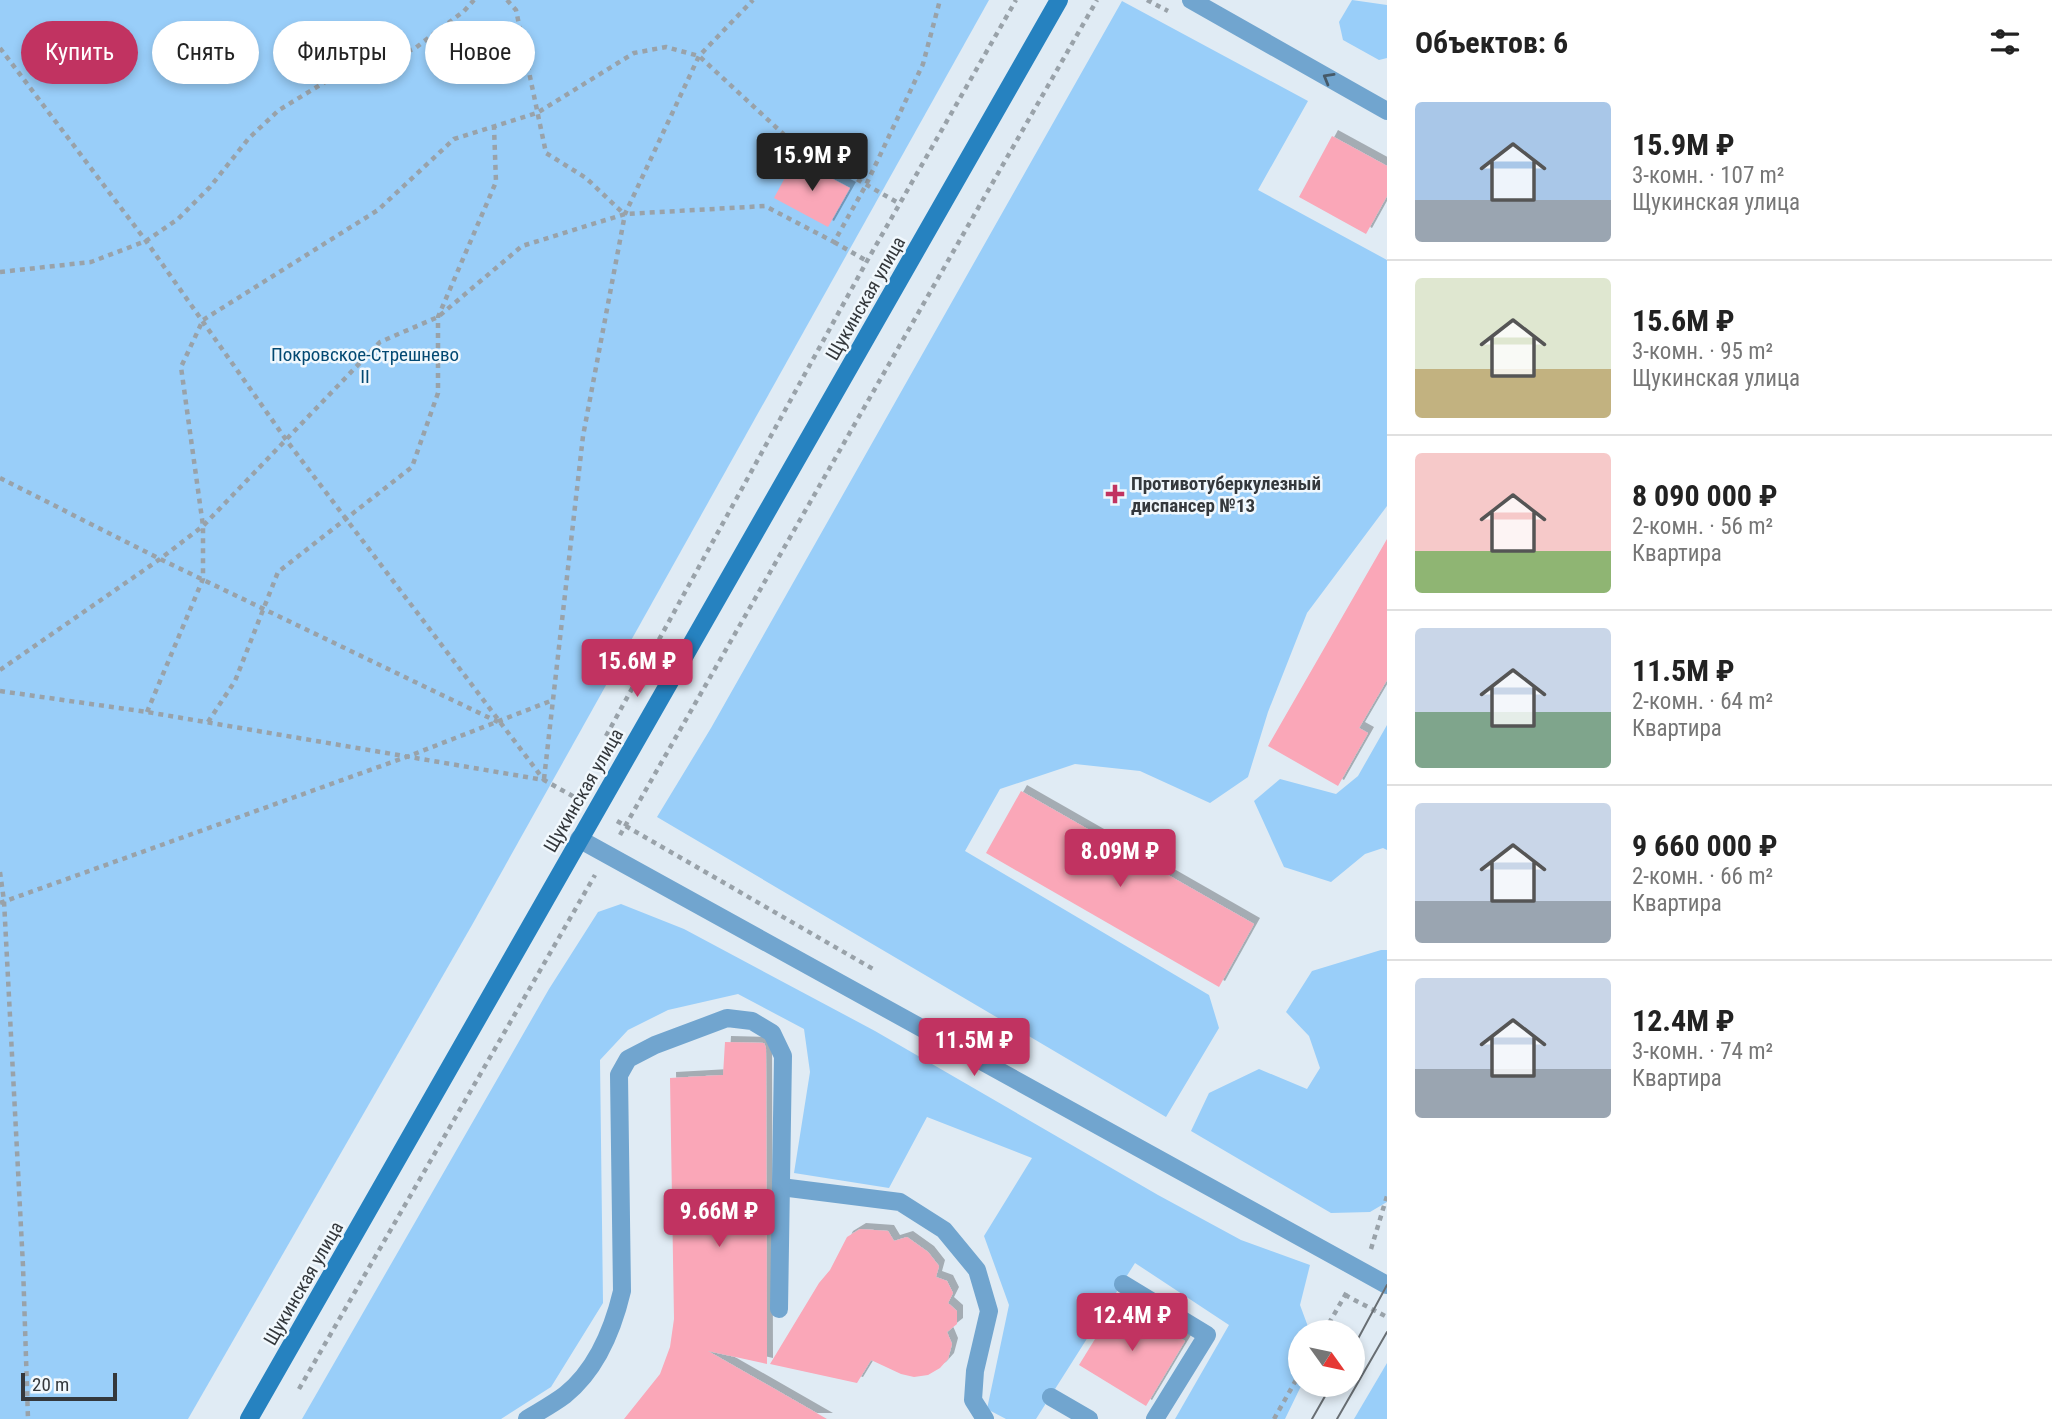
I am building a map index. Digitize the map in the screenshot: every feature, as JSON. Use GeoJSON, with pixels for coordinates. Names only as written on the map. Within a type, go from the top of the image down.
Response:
{"type":"FeatureCollection","features":[{"type":"Feature","properties":{"kind":"main road","name":"Щукинская улица"},"geometry":{"type":"LineString","coordinates":[[249,1419],[1059,0]]}},
{"type":"Feature","properties":{"kind":"street"},"geometry":{"type":"LineString","coordinates":[[1191,0],[1387,111]]}},
{"type":"Feature","properties":{"kind":"street"},"geometry":{"type":"LineString","coordinates":[[579,839],[1387,1285]]}},
{"type":"Feature","properties":{"kind":"street"},"geometry":{"type":"LineString","coordinates":[[527,1419],[565,1395],[588,1370],[614,1322],[622,1291],[620,1075],[628,1059],[655,1045],[727,1018],[752,1021],[772,1033],[783,1056],[779,1309]]}},
{"type":"Feature","properties":{"kind":"street"},"geometry":{"type":"LineString","coordinates":[[781,1187],[900,1202],[944,1230],[977,1270],[989,1311],[975,1371],[973,1401],[985,1419]]}},
{"type":"Feature","properties":{"kind":"street"},"geometry":{"type":"LineString","coordinates":[[1123,1284],[1207,1335],[1155,1419]]}},
{"type":"Feature","properties":{"kind":"street"},"geometry":{"type":"LineString","coordinates":[[1051,1397],[1089,1419]]}},
{"type":"Feature","properties":{"kind":"path"},"geometry":{"type":"LineString","coordinates":[[0,272],[91,262],[146,241],[178,219],[211,187],[249,138],[279,110],[330,79],[414,49],[464,11],[474,0]]}},
{"type":"Feature","properties":{"kind":"path"},"geometry":{"type":"LineString","coordinates":[[506,0],[516,10],[545,153],[586,178],[625,214]]}},
{"type":"Feature","properties":{"kind":"path"},"geometry":{"type":"LineString","coordinates":[[544,780],[583,436],[625,214],[699,56],[753,0]]}},
{"type":"Feature","properties":{"kind":"path"},"geometry":{"type":"LineString","coordinates":[[834,242],[866,185],[923,64],[940,0]]}},
{"type":"Feature","properties":{"kind":"path"},"geometry":{"type":"LineString","coordinates":[[600,748],[867,261],[1016,0]]}},
{"type":"Feature","properties":{"kind":"path"},"geometry":{"type":"LineString","coordinates":[[295,1395],[583,893],[626,826],[1097,0]]}},
{"type":"Feature","properties":{"kind":"path"},"geometry":{"type":"LineString","coordinates":[[147,712],[204,579],[203,526],[181,367],[203,320],[378,210],[454,139],[537,113],[634,53],[666,47],[699,56],[792,142],[900,204]]}},
{"type":"Feature","properties":{"kind":"path"},"geometry":{"type":"LineString","coordinates":[[0,48],[146,241],[287,441],[544,780]]}},
{"type":"Feature","properties":{"kind":"path"},"geometry":{"type":"LineString","coordinates":[[208,722],[234,681],[278,572],[412,467],[438,393],[438,317],[496,182],[494,127]]}},
{"type":"Feature","properties":{"kind":"path"},"geometry":{"type":"LineString","coordinates":[[0,670],[203,526],[380,342],[438,317],[522,246],[625,214],[765,206],[867,261]]}},
{"type":"Feature","properties":{"kind":"path"},"geometry":{"type":"LineString","coordinates":[[0,478],[160,559],[499,722]]}},
{"type":"Feature","properties":{"kind":"path"},"geometry":{"type":"LineString","coordinates":[[0,691],[147,712],[544,780]]}},
{"type":"Feature","properties":{"kind":"path"},"geometry":{"type":"LineString","coordinates":[[2,902],[409,756],[553,700]]}},
{"type":"Feature","properties":{"kind":"path"},"geometry":{"type":"LineString","coordinates":[[0,872],[23,1266],[27,1419]]}},
{"type":"Feature","properties":{"kind":"path"},"geometry":{"type":"LineString","coordinates":[[1345,1295],[1387,1317]]}},
{"type":"Feature","properties":{"kind":"path"},"geometry":{"type":"LineString","coordinates":[[1274,1419],[1288,1394]]}},
{"type":"Feature","properties":{"kind":"green space","name":"Покровское-Стрешнево II"},"geometry":{"type":"Polygon","coordinates":[[[0,0],[989,0],[472,925],[188,1419],[0,1419],[0,0]]]}},
{"type":"Feature","properties":{"kind":"green space"},"geometry":{"type":"Polygon","coordinates":[[[1352,0],[1387,5],[1387,58],[1379,60],[1343,40],[1339,22],[1352,0]]]}},
{"type":"Feature","properties":{"kind":"green space","name":"Противотуберкулезный диспансер №13"},"geometry":{"type":"Polygon","coordinates":[[[1122,1],[1308,101],[1258,190],[1387,260],[1387,506],[1307,613],[1268,712],[1248,777],[1210,803],[1140,771],[1075,764],[1000,789],[965,851],[1209,995],[1219,1028],[1166,1117],[657,817],[711,728],[1122,1]]]}},
{"type":"Feature","properties":{"kind":"green space"},"geometry":{"type":"Polygon","coordinates":[[[1387,725],[1387,850],[1383,848],[1365,854],[1331,882],[1284,867],[1254,801],[1280,779],[1336,794],[1358,776],[1387,725]]]}},
{"type":"Feature","properties":{"kind":"green space"},"geometry":{"type":"Polygon","coordinates":[[[621,904],[684,929],[875,1031],[1241,1240],[1310,1265],[1300,1305],[1306,1320],[1288,1320],[1288,1397],[1296,1397],[1285,1419],[1175,1419],[1229,1325],[1135,1263],[1036,1419],[1006,1419],[987,1409],[1009,1305],[984,1236],[1032,1158],[927,1117],[889,1188],[794,1173],[810,1072],[804,1029],[738,994],[668,1010],[628,1030],[600,1060],[603,1303],[551,1387],[501,1419],[302,1419],[549,989],[598,912],[621,904]]]}},
{"type":"Feature","properties":{"kind":"green space"},"geometry":{"type":"Polygon","coordinates":[[[1387,950],[1387,1202],[1370,1212],[1331,1213],[1191,1131],[1209,1093],[1259,1069],[1307,1089],[1320,1068],[1309,1036],[1286,1012],[1312,971],[1387,950]]]}},
{"type":"Feature","properties":{"kind":"green space"},"geometry":{"type":"Polygon","coordinates":[[[1387,1363],[1387,1419],[1354,1419],[1387,1363]]]}},
{"type":"Feature","properties":{"kind":"building"},"geometry":{"type":"Polygon","coordinates":[[[1332,136],[1387,166],[1387,196],[1366,234],[1299,197],[1332,136]]]}},
{"type":"Feature","properties":{"kind":"building"},"geometry":{"type":"Polygon","coordinates":[[[795,159],[850,188],[828,227],[774,198],[795,159]]]}},
{"type":"Feature","properties":{"kind":"building"},"geometry":{"type":"Polygon","coordinates":[[[1387,539],[1387,680],[1359,728],[1368,733],[1338,786],[1268,746],[1387,539]]]}},
{"type":"Feature","properties":{"kind":"building"},"geometry":{"type":"Polygon","coordinates":[[[1021,791],[1254,924],[1219,987],[986,853],[1021,791]]]}},
{"type":"Feature","properties":{"kind":"building"},"geometry":{"type":"Polygon","coordinates":[[[725,1042],[764,1043],[766,1048],[767,1364],[708,1351],[827,1419],[624,1419],[660,1374],[670,1347],[674,1319],[670,1078],[723,1075],[725,1042]]]}},
{"type":"Feature","properties":{"kind":"building"},"geometry":{"type":"Polygon","coordinates":[[[860,1229],[888,1231],[894,1241],[907,1237],[928,1252],[939,1266],[936,1277],[947,1281],[953,1293],[948,1303],[957,1311],[957,1324],[947,1332],[952,1344],[948,1359],[928,1375],[914,1377],[871,1360],[857,1383],[770,1364],[819,1283],[830,1270],[847,1237],[860,1229]]]}},
{"type":"Feature","properties":{"kind":"building"},"geometry":{"type":"Polygon","coordinates":[[[1119,1300],[1185,1341],[1146,1406],[1079,1365],[1119,1300]]]}},
{"type":"Feature","properties":{"kind":"tram line"},"geometry":{"type":"LineString","coordinates":[[1365,1326],[1387,1285]]}},
{"type":"Feature","properties":{"kind":"tram line"},"geometry":{"type":"LineString","coordinates":[[1337,1419],[1387,1332]]}},
{"type":"Feature","properties":{"kind":"tram line"},"geometry":{"type":"LineString","coordinates":[[1312,1419],[1325,1397]]}},
{"type":"Feature","properties":{"kind":"place","name":"Противотуберкулезный диспансер №13"},"geometry":{"type":"Point","coordinates":[1115,494]}}]}
